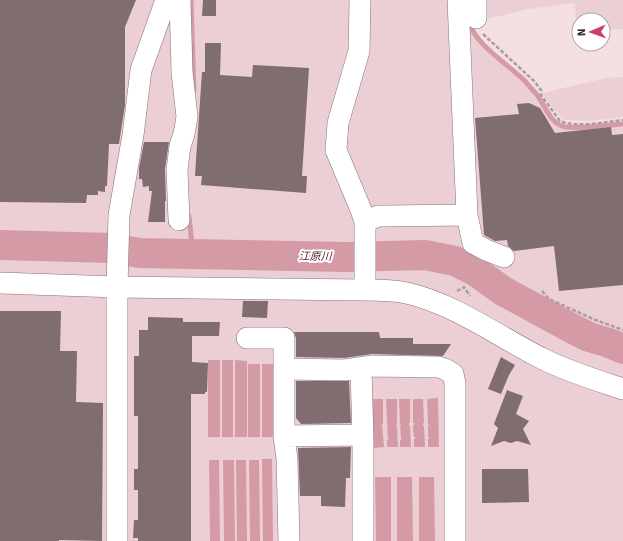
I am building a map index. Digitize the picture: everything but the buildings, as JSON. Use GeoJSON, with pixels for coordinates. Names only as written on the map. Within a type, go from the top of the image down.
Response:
{"type":"FeatureCollection","features":[{"type":"Feature","properties":{"kind":"street"},"geometry":{"type":"LineString","coordinates":[[117,541],[117,279],[119,215],[133,135],[141,70],[166,0]]}},
{"type":"Feature","properties":{"kind":"street"},"geometry":{"type":"LineString","coordinates":[[179,220],[177,170],[186,117],[182,72],[180,0]]}},
{"type":"Feature","properties":{"kind":"street"},"geometry":{"type":"LineString","coordinates":[[360,0],[359,51],[338,123],[336,150],[361,210],[364,229],[365,290]]}},
{"type":"Feature","properties":{"kind":"street"},"geometry":{"type":"LineString","coordinates":[[458,0],[467,215],[473,243],[504,257]]}},
{"type":"Feature","properties":{"kind":"street"},"geometry":{"type":"LineString","coordinates":[[364,229],[378,216],[467,215]]}},
{"type":"Feature","properties":{"kind":"street"},"geometry":{"type":"LineString","coordinates":[[0,283],[117,279],[407,293],[441,304],[454,310],[544,359],[590,378],[623,389]]}},
{"type":"Feature","properties":{"kind":"street"},"geometry":{"type":"LineString","coordinates":[[247,338],[284,338],[284,436],[287,459],[288,541]]}},
{"type":"Feature","properties":{"kind":"street"},"geometry":{"type":"LineString","coordinates":[[284,368],[345,370],[372,366],[438,367],[453,374],[455,383],[455,541]]}},
{"type":"Feature","properties":{"kind":"street"},"geometry":{"type":"LineString","coordinates":[[361,368],[363,435],[363,541]]}},
{"type":"Feature","properties":{"kind":"street"},"geometry":{"type":"LineString","coordinates":[[284,436],[363,435]]}},
{"type":"Feature","properties":{"kind":"path"},"geometry":{"type":"LineString","coordinates":[[476,9],[480,28],[485,35],[534,81],[541,90],[541,95],[560,121],[577,124],[603,123],[623,120]]}},
{"type":"Feature","properties":{"kind":"path"},"geometry":{"type":"LineString","coordinates":[[542,291],[549,299],[593,319],[623,330]]}},
{"type":"Feature","properties":{"kind":"shaded area"},"geometry":{"type":"Polygon","coordinates":[[[0,0],[173,0],[172,83],[176,83],[179,134],[171,135],[170,225],[183,178],[188,0],[467,0],[469,26],[473,34],[483,46],[523,82],[560,127],[584,128],[623,125],[623,541],[0,541],[0,0]]]}},
{"type":"Feature","properties":{"kind":"shaded area"},"geometry":{"type":"Polygon","coordinates":[[[482,0],[623,0],[623,29],[611,30],[611,12],[576,12],[575,3],[528,9],[483,20],[482,0]]]}},
{"type":"Feature","properties":{"kind":"shaded area"},"geometry":{"type":"Polygon","coordinates":[[[623,77],[623,117],[590,121],[564,120],[551,106],[542,93],[606,78],[623,77]]]}},
{"type":"Feature","properties":{"kind":"shaded area"},"geometry":{"type":"Polygon","coordinates":[[[208,360],[220,360],[220,437],[208,437],[208,360]]]}},
{"type":"Feature","properties":{"kind":"shaded area"},"geometry":{"type":"Polygon","coordinates":[[[222,360],[233,360],[233,437],[222,437],[222,360]]]}},
{"type":"Feature","properties":{"kind":"shaded area"},"geometry":{"type":"Polygon","coordinates":[[[235,360],[247,361],[247,437],[235,437],[235,360]]]}},
{"type":"Feature","properties":{"kind":"shaded area"},"geometry":{"type":"Polygon","coordinates":[[[248,364],[260,364],[260,437],[248,437],[248,364]]]}},
{"type":"Feature","properties":{"kind":"shaded area"},"geometry":{"type":"Polygon","coordinates":[[[262,364],[273,364],[273,437],[262,437],[262,364]]]}},
{"type":"Feature","properties":{"kind":"shaded area"},"geometry":{"type":"Polygon","coordinates":[[[438,398],[439,447],[428,447],[429,425],[427,399],[438,398]]]}},
{"type":"Feature","properties":{"kind":"shaded area"},"geometry":{"type":"Polygon","coordinates":[[[372,399],[383,399],[382,424],[384,447],[373,448],[372,399]]]}},
{"type":"Feature","properties":{"kind":"shaded area"},"geometry":{"type":"Polygon","coordinates":[[[386,399],[397,399],[396,426],[398,447],[387,447],[388,426],[386,399]]]}},
{"type":"Feature","properties":{"kind":"shaded area"},"geometry":{"type":"Polygon","coordinates":[[[399,399],[410,399],[409,426],[411,447],[400,447],[401,426],[399,399]]]}},
{"type":"Feature","properties":{"kind":"shaded area"},"geometry":{"type":"Polygon","coordinates":[[[413,399],[423,399],[425,447],[414,447],[415,437],[413,426],[415,423],[413,423],[413,399]]]}},
{"type":"Feature","properties":{"kind":"shaded area"},"geometry":{"type":"Polygon","coordinates":[[[262,459],[272,459],[273,541],[263,541],[262,459]]]}},
{"type":"Feature","properties":{"kind":"shaded area"},"geometry":{"type":"Polygon","coordinates":[[[209,460],[219,460],[220,541],[210,541],[209,460]]]}},
{"type":"Feature","properties":{"kind":"shaded area"},"geometry":{"type":"Polygon","coordinates":[[[223,460],[234,460],[235,541],[224,541],[223,460]]]}},
{"type":"Feature","properties":{"kind":"shaded area"},"geometry":{"type":"Polygon","coordinates":[[[236,460],[246,460],[247,541],[237,541],[236,460]]]}},
{"type":"Feature","properties":{"kind":"shaded area"},"geometry":{"type":"Polygon","coordinates":[[[249,460],[259,460],[260,541],[250,541],[249,460]]]}},
{"type":"Feature","properties":{"kind":"shaded area"},"geometry":{"type":"Polygon","coordinates":[[[375,477],[391,477],[391,541],[376,541],[375,477]]]}},
{"type":"Feature","properties":{"kind":"shaded area"},"geometry":{"type":"Polygon","coordinates":[[[397,477],[412,477],[413,541],[397,541],[397,477]]]}},
{"type":"Feature","properties":{"kind":"shaded area"},"geometry":{"type":"Polygon","coordinates":[[[419,477],[434,477],[435,541],[419,541],[419,477]]]}},
{"type":"Feature","properties":{"kind":"waterway"},"geometry":{"type":"LineString","coordinates":[[191,0],[194,91]]}},
{"type":"Feature","properties":{"kind":"waterway"},"geometry":{"type":"LineString","coordinates":[[469,21],[477,37],[492,53],[525,81],[537,95],[554,121],[558,124],[573,128],[623,124]]}},
{"type":"Feature","properties":{"kind":"waterway"},"geometry":{"type":"LineString","coordinates":[[189,216],[193,254]]}},
{"type":"Feature","properties":{"kind":"waterway","name":"江原川"},"geometry":{"type":"LineString","coordinates":[[0,245],[111,248],[140,253],[346,257],[425,255],[455,261],[475,271],[503,291],[573,329],[589,337],[623,349]]}}]}
